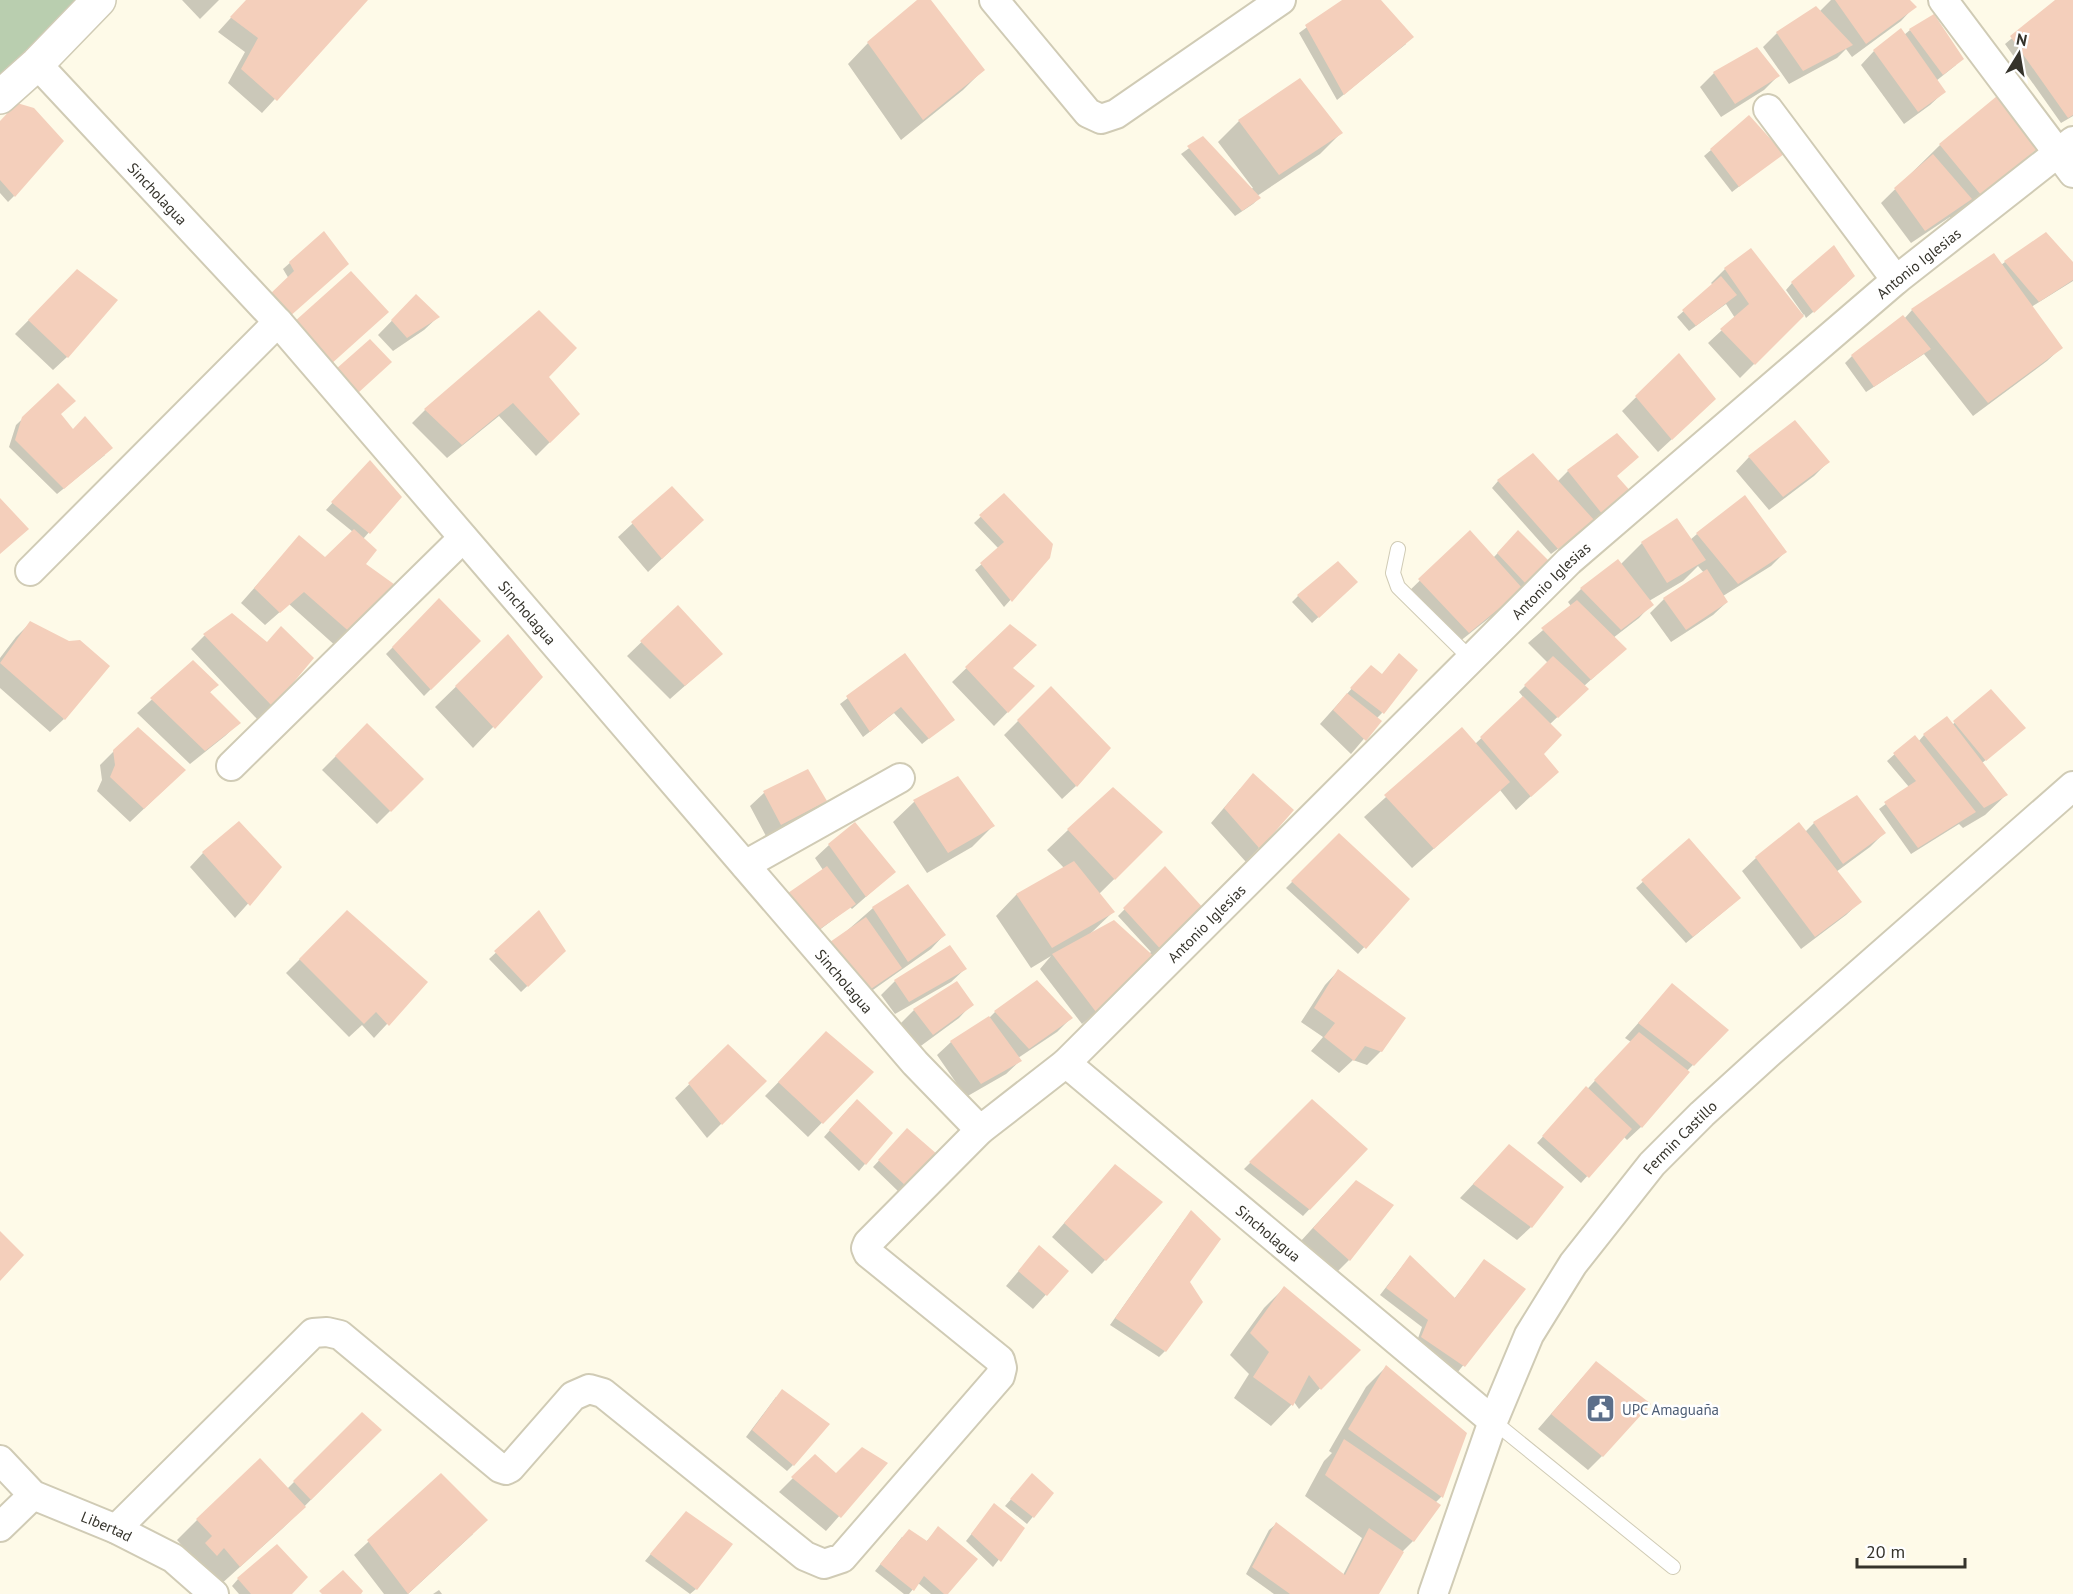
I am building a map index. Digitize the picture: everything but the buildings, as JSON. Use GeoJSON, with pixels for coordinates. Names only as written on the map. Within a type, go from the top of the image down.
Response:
{"type":"FeatureCollection","features":[{"type":"Feature","properties":{"kind":"street"},"geometry":{"type":"LineString","coordinates":[[0,97],[37,64],[99,0]]}},
{"type":"Feature","properties":{"kind":"street"},"geometry":{"type":"LineString","coordinates":[[994,0],[1088,113],[1101,119],[1116,114],[1281,0]]}},
{"type":"Feature","properties":{"kind":"street"},"geometry":{"type":"LineString","coordinates":[[1943,0],[2068,156]]}},
{"type":"Feature","properties":{"kind":"street","name":"Sincholagua"},"geometry":{"type":"LineString","coordinates":[[37,64],[278,322],[915,1063],[980,1130]]}},
{"type":"Feature","properties":{"kind":"street"},"geometry":{"type":"LineString","coordinates":[[1768,109],[1896,280]]}},
{"type":"Feature","properties":{"kind":"street","name":"Antonio Iglesias"},"geometry":{"type":"LineString","coordinates":[[1066,1063],[1569,561],[1896,280],[2068,156]]}},
{"type":"Feature","properties":{"kind":"street"},"geometry":{"type":"LineString","coordinates":[[30,571],[278,322]]}},
{"type":"Feature","properties":{"kind":"street"},"geometry":{"type":"LineString","coordinates":[[231,766],[463,538]]}},
{"type":"Feature","properties":{"kind":"street"},"geometry":{"type":"LineString","coordinates":[[745,865],[900,778]]}},
{"type":"Feature","properties":{"kind":"street","name":"Fermin Castillo"},"geometry":{"type":"LineString","coordinates":[[1433,1594],[1493,1422],[1529,1335],[1566,1274],[1652,1164],[1702,1114],[1769,1053],[2073,786]]}},
{"type":"Feature","properties":{"kind":"street"},"geometry":{"type":"LineString","coordinates":[[116,1529],[313,1333],[327,1332],[340,1335],[500,1468],[506,1470],[573,1396],[589,1389],[603,1393],[805,1556],[824,1564],[842,1558],[1000,1376],[1002,1368],[1000,1360],[868,1253],[866,1248],[868,1243],[980,1130],[1066,1063]]}},
{"type":"Feature","properties":{"kind":"street","name":"Sincholagua"},"geometry":{"type":"LineString","coordinates":[[1066,1063],[1493,1422]]}},
{"type":"Feature","properties":{"kind":"street","name":"Libertad"},"geometry":{"type":"LineString","coordinates":[[0,1460],[33,1495],[116,1529],[173,1558],[214,1594]]}},
{"type":"Feature","properties":{"kind":"street"},"geometry":{"type":"LineString","coordinates":[[0,1527],[33,1495]]}},
{"type":"Feature","properties":{"kind":"lane"},"geometry":{"type":"LineString","coordinates":[[1398,549],[1393,573],[1398,587],[1471,659]]}},
{"type":"Feature","properties":{"kind":"lane"},"geometry":{"type":"LineString","coordinates":[[1493,1422],[1673,1567]]}},
{"type":"Feature","properties":{"kind":"green space"},"geometry":{"type":"Polygon","coordinates":[[[0,0],[99,0],[0,97],[0,0]]]}},
{"type":"Feature","properties":{"kind":"place","name":"UPC Amaguaña"},"geometry":{"type":"Point","coordinates":[1601,1409]}}]}
